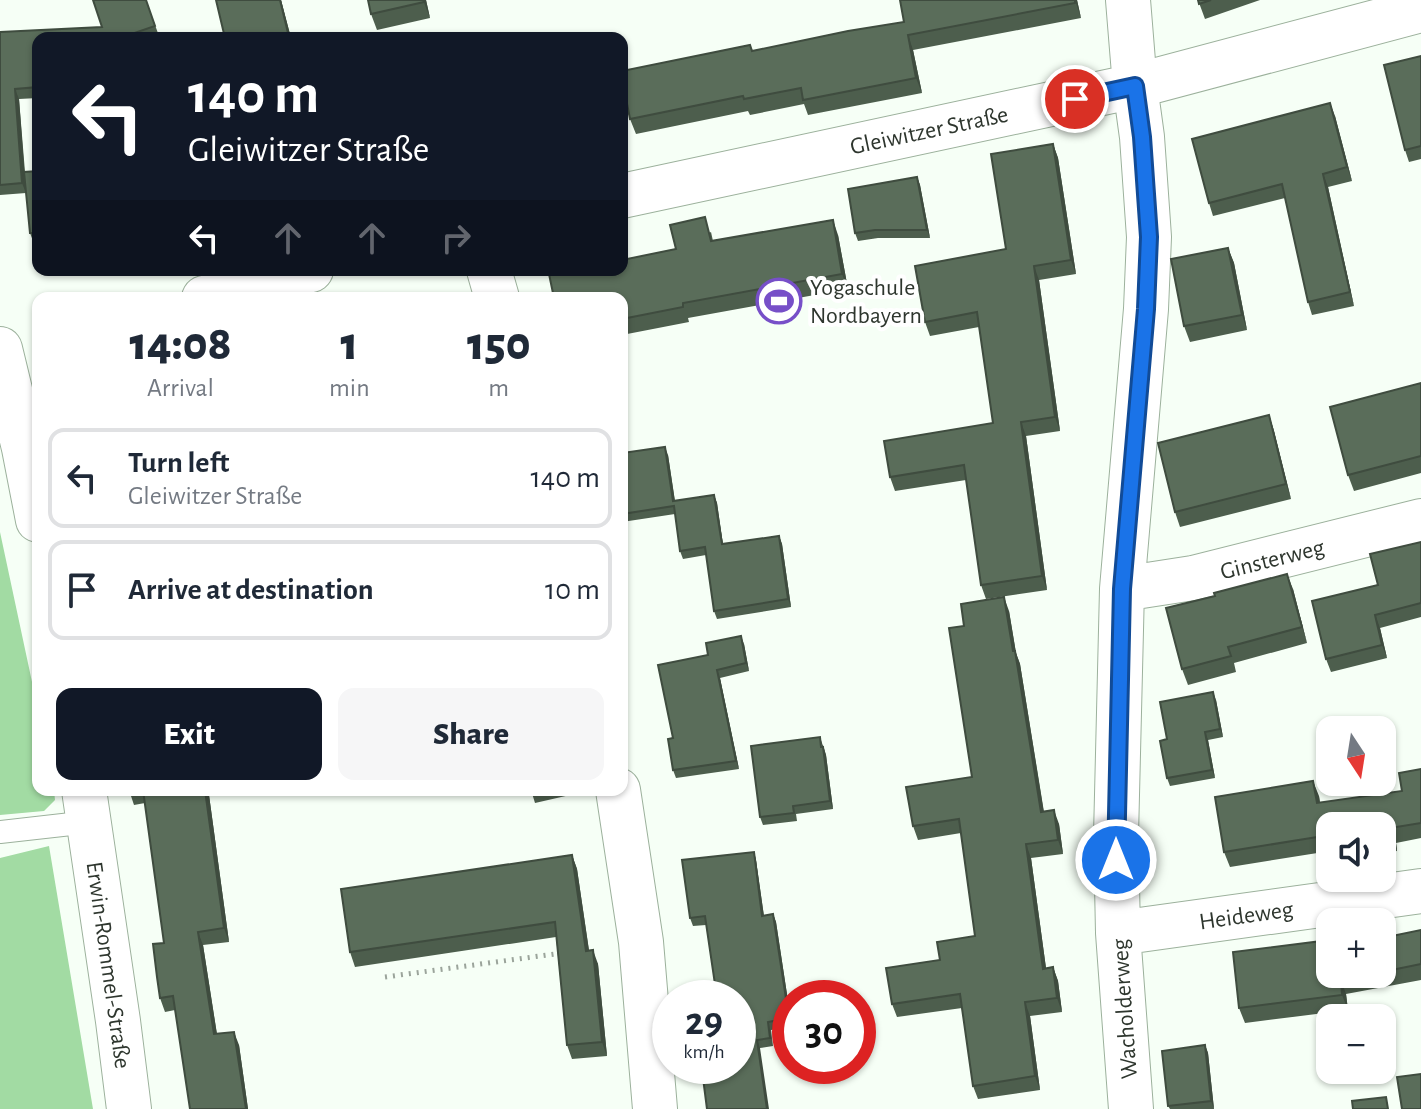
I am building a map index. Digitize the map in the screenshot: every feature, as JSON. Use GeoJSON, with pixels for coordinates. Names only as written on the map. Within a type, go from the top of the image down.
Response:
{"type":"FeatureCollection","features":[{"type":"Feature","properties":{"kind":"street","name":"Wacholderweg"},"geometry":{"type":"LineString","coordinates":[[1128,0],[1149,237],[1146,309],[1122,589],[1116,836],[1118,933],[1131,1109]]}},
{"type":"Feature","properties":{"kind":"street","name":"Gleiwitzer Straße"},"geometry":{"type":"LineString","coordinates":[[628,195],[1135,86],[1421,10]]}},
{"type":"Feature","properties":{"kind":"street"},"geometry":{"type":"LineString","coordinates":[[227,292],[288,276]]}},
{"type":"Feature","properties":{"kind":"street"},"geometry":{"type":"LineString","coordinates":[[13,347],[9,418],[32,499]]}},
{"type":"Feature","properties":{"kind":"street","name":"Ginsterweg"},"geometry":{"type":"LineString","coordinates":[[1122,589],[1193,578],[1421,521]]}},
{"type":"Feature","properties":{"kind":"street"},"geometry":{"type":"LineString","coordinates":[[619,796],[641,942],[655,1109]]}},
{"type":"Feature","properties":{"kind":"street","name":"Erwin-Rommel-Straße"},"geometry":{"type":"LineString","coordinates":[[86,806],[129,1109]]}},
{"type":"Feature","properties":{"kind":"street","name":"Heideweg"},"geometry":{"type":"LineString","coordinates":[[1118,933],[1421,891]]}},
{"type":"Feature","properties":{"kind":"lane","name":"Erwin-Rommel-Straße"},"geometry":{"type":"LineString","coordinates":[[0,832],[86,806]]}},
{"type":"Feature","properties":{"kind":"path"},"geometry":{"type":"LineString","coordinates":[[385,977],[566,953]]}},
{"type":"Feature","properties":{"kind":"green space"},"geometry":{"type":"Polygon","coordinates":[[[0,532],[32,682],[32,796],[55,796],[55,800],[44,811],[0,815],[0,532]]]}},
{"type":"Feature","properties":{"kind":"green space"},"geometry":{"type":"Polygon","coordinates":[[[49,846],[93,1109],[0,1109],[0,858],[49,846]]]}},
{"type":"Feature","properties":{"kind":"building"},"geometry":{"type":"Polygon","coordinates":[[[93,0],[146,0],[155,26],[138,32],[32,32],[32,88],[15,89],[22,183],[0,185],[0,32],[102,27],[93,0]]]}},
{"type":"Feature","properties":{"kind":"building"},"geometry":{"type":"Polygon","coordinates":[[[216,0],[280,0],[288,32],[224,32],[216,0]]]}},
{"type":"Feature","properties":{"kind":"building"},"geometry":{"type":"Polygon","coordinates":[[[368,0],[423,0],[424,2],[371,14],[368,0]]]}},
{"type":"Feature","properties":{"kind":"building"},"geometry":{"type":"Polygon","coordinates":[[[900,0],[1075,0],[1075,3],[908,35],[916,78],[803,100],[801,88],[744,99],[743,96],[630,119],[628,70],[750,45],[752,51],[904,22],[900,0]]]}},
{"type":"Feature","properties":{"kind":"building"},"geometry":{"type":"Polygon","coordinates":[[[1421,56],[1421,146],[1405,150],[1384,65],[1421,56]]]}},
{"type":"Feature","properties":{"kind":"building"},"geometry":{"type":"Polygon","coordinates":[[[1330,103],[1347,167],[1323,174],[1350,292],[1308,302],[1282,184],[1209,203],[1192,139],[1330,103]]]}},
{"type":"Feature","properties":{"kind":"building"},"geometry":{"type":"Polygon","coordinates":[[[1053,144],[1071,260],[1034,266],[1055,417],[1021,422],[1042,576],[981,585],[964,465],[890,477],[884,441],[993,423],[977,312],[925,322],[915,266],[1006,249],[991,154],[1053,144]]]}},
{"type":"Feature","properties":{"kind":"building"},"geometry":{"type":"Polygon","coordinates":[[[32,171],[32,233],[30,233],[24,172],[32,171]]]}},
{"type":"Feature","properties":{"kind":"building"},"geometry":{"type":"Polygon","coordinates":[[[917,177],[927,230],[855,233],[848,189],[917,177]]]}},
{"type":"Feature","properties":{"kind":"building"},"geometry":{"type":"Polygon","coordinates":[[[705,217],[711,241],[833,220],[842,274],[683,303],[683,307],[628,318],[628,292],[553,292],[549,276],[628,276],[628,259],[676,249],[670,225],[705,217]]]}},
{"type":"Feature","properties":{"kind":"building"},"geometry":{"type":"Polygon","coordinates":[[[1228,248],[1242,315],[1184,326],[1171,259],[1228,248]]]}},
{"type":"Feature","properties":{"kind":"building"},"geometry":{"type":"Polygon","coordinates":[[[1421,383],[1421,456],[1348,475],[1330,407],[1421,383]]]}},
{"type":"Feature","properties":{"kind":"building"},"geometry":{"type":"Polygon","coordinates":[[[1269,415],[1286,484],[1175,512],[1158,443],[1269,415]]]}},
{"type":"Feature","properties":{"kind":"building"},"geometry":{"type":"Polygon","coordinates":[[[665,447],[673,501],[714,495],[722,544],[779,536],[788,599],[714,611],[705,547],[680,551],[674,506],[628,513],[628,452],[665,447]]]}},
{"type":"Feature","properties":{"kind":"building"},"geometry":{"type":"Polygon","coordinates":[[[1421,542],[1421,603],[1375,615],[1382,645],[1326,659],[1312,601],[1378,585],[1370,554],[1421,542]]]}},
{"type":"Feature","properties":{"kind":"building"},"geometry":{"type":"Polygon","coordinates":[[[1287,574],[1302,627],[1228,647],[1231,656],[1182,669],[1166,608],[1287,574]]]}},
{"type":"Feature","properties":{"kind":"building"},"geometry":{"type":"Polygon","coordinates":[[[1004,597],[1041,812],[1054,810],[1058,840],[1026,844],[1043,969],[1053,967],[1057,998],[1025,1002],[1035,1076],[973,1086],[960,994],[892,1004],[886,968],[940,960],[937,942],[975,936],[959,819],[913,826],[906,787],[972,777],[949,628],[964,626],[961,604],[1004,597]]]}},
{"type":"Feature","properties":{"kind":"building"},"geometry":{"type":"Polygon","coordinates":[[[741,636],[746,663],[717,670],[736,761],[673,770],[668,739],[673,738],[658,665],[708,655],[706,643],[741,636]]]}},
{"type":"Feature","properties":{"kind":"building"},"geometry":{"type":"Polygon","coordinates":[[[1213,692],[1220,729],[1205,732],[1212,770],[1167,778],[1160,741],[1167,739],[1160,702],[1213,692]]]}},
{"type":"Feature","properties":{"kind":"building"},"geometry":{"type":"Polygon","coordinates":[[[820,737],[830,801],[793,806],[794,813],[760,817],[751,746],[820,737]]]}},
{"type":"Feature","properties":{"kind":"building"},"geometry":{"type":"Polygon","coordinates":[[[1421,769],[1421,823],[1396,827],[1396,812],[1316,812],[1316,837],[1224,852],[1215,797],[1313,781],[1317,803],[1367,796],[1396,796],[1396,792],[1402,791],[1399,773],[1421,769]]]}},
{"type":"Feature","properties":{"kind":"building"},"geometry":{"type":"Polygon","coordinates":[[[144,796],[206,796],[224,928],[198,932],[214,1034],[234,1032],[246,1109],[190,1109],[173,996],[160,998],[153,944],[164,943],[144,796]]]}},
{"type":"Feature","properties":{"kind":"building"},"geometry":{"type":"Polygon","coordinates":[[[754,852],[762,916],[773,914],[783,980],[772,980],[772,1021],[768,1022],[770,1038],[757,1040],[767,1109],[707,1109],[704,1084],[756,1084],[756,980],[714,980],[705,916],[690,918],[682,860],[754,852]]]}},
{"type":"Feature","properties":{"kind":"building"},"geometry":{"type":"Polygon","coordinates":[[[572,855],[586,951],[593,950],[602,1042],[567,1045],[555,922],[350,952],[341,889],[572,855]]]}},
{"type":"Feature","properties":{"kind":"building"},"geometry":{"type":"Polygon","coordinates":[[[1421,930],[1421,964],[1396,969],[1396,935],[1421,930]]]}},
{"type":"Feature","properties":{"kind":"building"},"geometry":{"type":"Polygon","coordinates":[[[1316,942],[1316,988],[1342,988],[1342,995],[1239,1008],[1233,952],[1316,942]]]}},
{"type":"Feature","properties":{"kind":"building"},"geometry":{"type":"Polygon","coordinates":[[[1205,1045],[1211,1101],[1168,1106],[1162,1051],[1205,1045]]]}},
{"type":"Feature","properties":{"kind":"building"},"geometry":{"type":"Polygon","coordinates":[[[1421,1074],[1421,1109],[1402,1109],[1397,1077],[1421,1074]]]}},
{"type":"Feature","properties":{"kind":"building"},"geometry":{"type":"Polygon","coordinates":[[[1386,1097],[1388,1109],[1353,1109],[1352,1101],[1386,1097]]]}},
{"type":"Feature","properties":{"kind":"place","name":"Yogaschule Nordbayern"},"geometry":{"type":"Point","coordinates":[779,301]}},
{"type":"Feature","properties":{"kind":"route"},"geometry":{"type":"LineString","coordinates":[[1075,99],[1135,86],[1149,237],[1146,309],[1122,589],[1116,860]]}}]}
